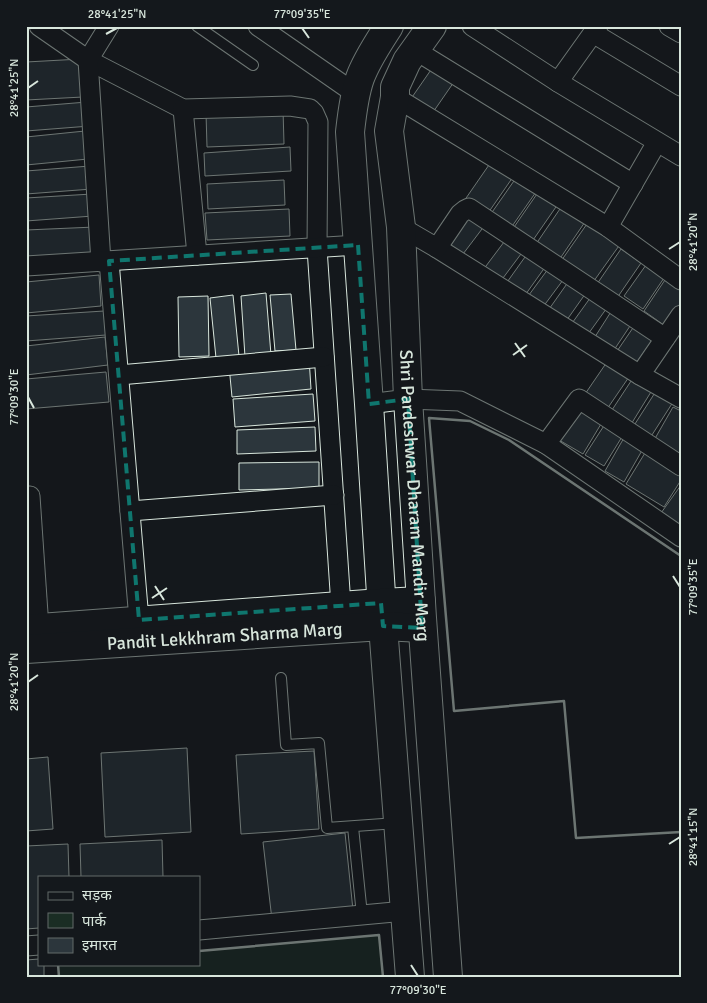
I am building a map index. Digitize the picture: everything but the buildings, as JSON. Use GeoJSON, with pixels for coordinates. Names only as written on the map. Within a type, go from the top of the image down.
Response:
{"type":"FeatureCollection","features":[{"type":"Feature","properties":{"kind":"main road"},"geometry":{"type":"LineString","coordinates":[[389,26],[374,49],[360,77],[350,132],[370,404],[382,615],[410,977]]}},
{"type":"Feature","properties":{"kind":"main road","name":"Shri Pardeshwar Dharam Mandir Marg"},"geometry":{"type":"LineString","coordinates":[[432,26],[407,61],[395,87],[389,131],[401,227],[408,398],[422,628],[448,977]]}},
{"type":"Feature","properties":{"kind":"main road","name":"Pandit Lekkhram Sharma Marg"},"geometry":{"type":"LineString","coordinates":[[31,635],[382,615],[421,602]]}},
{"type":"Feature","properties":{"kind":"main road","name":"Pandit Lekkhram Sharma Marg"},"geometry":{"type":"LineString","coordinates":[[31,635],[139,620],[341,606],[382,615],[422,628]]}},
{"type":"Feature","properties":{"kind":"street"},"geometry":{"type":"LineString","coordinates":[[39,26],[88,60],[183,108],[290,106],[310,109],[314,113],[318,122],[317,248],[341,606]]}},
{"type":"Feature","properties":{"kind":"street"},"geometry":{"type":"LineString","coordinates":[[109,26],[88,60],[105,261],[119,375],[139,620]]}},
{"type":"Feature","properties":{"kind":"street"},"geometry":{"type":"LineString","coordinates":[[258,26],[356,94]]}},
{"type":"Feature","properties":{"kind":"street"},"geometry":{"type":"LineString","coordinates":[[472,26],[558,82],[681,156]]}},
{"type":"Feature","properties":{"kind":"street"},"geometry":{"type":"LineString","coordinates":[[669,26],[681,33]]}},
{"type":"Feature","properties":{"kind":"street"},"geometry":{"type":"LineString","coordinates":[[558,82],[596,29],[681,86]]}},
{"type":"Feature","properties":{"kind":"street"},"geometry":{"type":"LineString","coordinates":[[416,50],[633,184]]}},
{"type":"Feature","properties":{"kind":"street"},"geometry":{"type":"LineString","coordinates":[[395,97],[608,227],[681,280]]}},
{"type":"Feature","properties":{"kind":"street"},"geometry":{"type":"LineString","coordinates":[[183,108],[198,256]]}},
{"type":"Feature","properties":{"kind":"street"},"geometry":{"type":"LineString","coordinates":[[608,227],[657,142]]}},
{"type":"Feature","properties":{"kind":"street"},"geometry":{"type":"LineString","coordinates":[[437,248],[460,214],[469,208],[665,338]]}},
{"type":"Feature","properties":{"kind":"street"},"geometry":{"type":"LineString","coordinates":[[401,227],[640,375],[681,398]]}},
{"type":"Feature","properties":{"kind":"street"},"geometry":{"type":"LineString","coordinates":[[26,266],[358,245]]}},
{"type":"Feature","properties":{"kind":"street"},"geometry":{"type":"LineString","coordinates":[[640,375],[681,315]]}},
{"type":"Feature","properties":{"kind":"street"},"geometry":{"type":"LineString","coordinates":[[119,375],[324,357]]}},
{"type":"Feature","properties":{"kind":"street"},"geometry":{"type":"LineString","coordinates":[[370,404],[408,398],[460,401],[546,444],[681,537]]}},
{"type":"Feature","properties":{"kind":"street"},"geometry":{"type":"LineString","coordinates":[[546,444],[579,399],[681,466]]}},
{"type":"Feature","properties":{"kind":"street"},"geometry":{"type":"LineString","coordinates":[[130,511],[334,495]]}},
{"type":"Feature","properties":{"kind":"street"},"geometry":{"type":"LineString","coordinates":[[30,496],[31,635]]}},
{"type":"Feature","properties":{"kind":"street"},"geometry":{"type":"LineString","coordinates":[[200,930],[405,910]]}},
{"type":"Feature","properties":{"kind":"lane"},"geometry":{"type":"LineString","coordinates":[[197,26],[209,30],[253,65]]}},
{"type":"Feature","properties":{"kind":"lane"},"geometry":{"type":"LineString","coordinates":[[281,678],[286,745],[319,743],[327,828],[398,823]]}},
{"type":"Feature","properties":{"kind":"lane"},"geometry":{"type":"LineString","coordinates":[[353,827],[362,914]]}},
{"type":"Feature","properties":{"kind":"highlighted area"},"geometry":{"type":"Polygon","coordinates":[[[358,245],[369,404],[408,399],[422,628],[383,626],[381,603],[139,620],[109,261],[358,245]]]}},
{"type":"Feature","properties":{"kind":"green space"},"geometry":{"type":"Polygon","coordinates":[[[379,935],[383,977],[59,977],[58,966],[200,966],[200,951],[379,935]]]}},
{"type":"Feature","properties":{"kind":"wall"},"geometry":{"type":"LineString","coordinates":[[681,556],[509,440],[470,421],[429,418],[454,711],[564,701],[576,838],[681,832]]}},
{"type":"Feature","properties":{"kind":"wall"},"geometry":{"type":"LineString","coordinates":[[200,951],[379,935],[383,977]]}},
{"type":"Feature","properties":{"kind":"wall"},"geometry":{"type":"LineString","coordinates":[[58,966],[59,977]]}}]}
